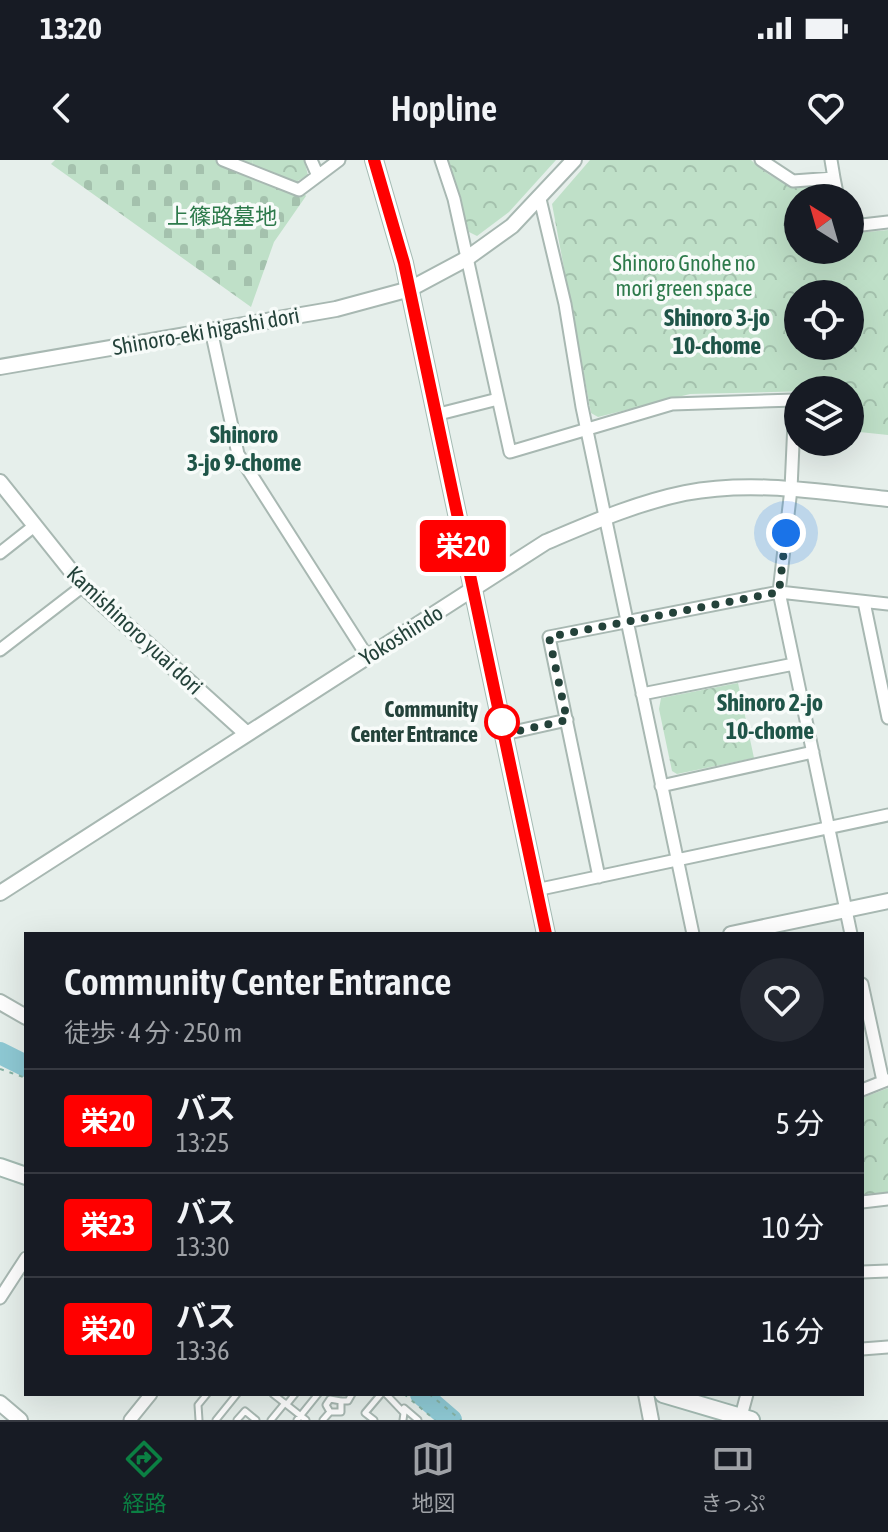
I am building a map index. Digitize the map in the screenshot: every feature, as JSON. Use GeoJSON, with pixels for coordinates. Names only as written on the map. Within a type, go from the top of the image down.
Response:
{"type":"FeatureCollection","features":[{"type":"Feature","properties":{"kind":"main road"},"geometry":{"type":"LineString","coordinates":[[374,160],[410,289],[546,932]]}},
{"type":"Feature","properties":{"kind":"main road"},"geometry":{"type":"LineString","coordinates":[[1,1170],[24,1176]]}},
{"type":"Feature","properties":{"kind":"main road"},"geometry":{"type":"LineString","coordinates":[[669,1396],[744,1419]]}},
{"type":"Feature","properties":{"kind":"street"},"geometry":{"type":"LineString","coordinates":[[223,160],[299,190],[339,160]]}},
{"type":"Feature","properties":{"kind":"street"},"geometry":{"type":"LineString","coordinates":[[311,160],[318,176]]}},
{"type":"Feature","properties":{"kind":"street"},"geometry":{"type":"LineString","coordinates":[[441,160],[510,452],[672,404],[795,400],[791,489],[779,592],[851,932]]}},
{"type":"Feature","properties":{"kind":"street","name":"Shinoro-eki higashi dori"},"geometry":{"type":"LineString","coordinates":[[0,367],[336,309],[410,289],[466,259],[512,226],[574,160]]}},
{"type":"Feature","properties":{"kind":"street"},"geometry":{"type":"LineString","coordinates":[[761,160],[793,181],[834,178]]}},
{"type":"Feature","properties":{"kind":"street"},"geometry":{"type":"LineString","coordinates":[[831,160],[835,184]]}},
{"type":"Feature","properties":{"kind":"street"},"geometry":{"type":"LineString","coordinates":[[540,199],[565,304],[587,428],[693,932]]}},
{"type":"Feature","properties":{"kind":"street"},"geometry":{"type":"LineString","coordinates":[[864,225],[888,222]]}},
{"type":"Feature","properties":{"kind":"street"},"geometry":{"type":"LineString","coordinates":[[211,330],[238,454],[367,656]]}},
{"type":"Feature","properties":{"kind":"street"},"geometry":{"type":"LineString","coordinates":[[435,415],[498,399]]}},
{"type":"Feature","properties":{"kind":"street","name":"Kamishinoro yuai dori"},"geometry":{"type":"LineString","coordinates":[[0,482],[83,586],[247,734]]}},
{"type":"Feature","properties":{"kind":"street","name":"Yokoshindo"},"geometry":{"type":"LineString","coordinates":[[0,893],[546,542],[606,516],[688,493],[733,488],[791,489],[888,499]]}},
{"type":"Feature","properties":{"kind":"street"},"geometry":{"type":"LineString","coordinates":[[0,553],[33,527]]}},
{"type":"Feature","properties":{"kind":"street"},"geometry":{"type":"LineString","coordinates":[[0,650],[83,586]]}},
{"type":"Feature","properties":{"kind":"street"},"geometry":{"type":"LineString","coordinates":[[599,877],[549,637],[779,592],[888,604]]}},
{"type":"Feature","properties":{"kind":"street"},"geometry":{"type":"LineString","coordinates":[[864,602],[888,718]]}},
{"type":"Feature","properties":{"kind":"street"},"geometry":{"type":"LineString","coordinates":[[642,694],[794,664]]}},
{"type":"Feature","properties":{"kind":"street"},"geometry":{"type":"LineString","coordinates":[[504,734],[567,720]]}},
{"type":"Feature","properties":{"kind":"street"},"geometry":{"type":"LineString","coordinates":[[661,786],[813,752]]}},
{"type":"Feature","properties":{"kind":"street"},"geometry":{"type":"LineString","coordinates":[[536,890],[888,815]]}},
{"type":"Feature","properties":{"kind":"street"},"geometry":{"type":"LineString","coordinates":[[751,932],[771,930],[888,901]]}},
{"type":"Feature","properties":{"kind":"street"},"geometry":{"type":"LineString","coordinates":[[864,992],[886,1080],[864,1089]]}},
{"type":"Feature","properties":{"kind":"street"},"geometry":{"type":"LineString","coordinates":[[0,1002],[24,1016]]}},
{"type":"Feature","properties":{"kind":"street"},"geometry":{"type":"LineString","coordinates":[[864,1202],[888,1199]]}},
{"type":"Feature","properties":{"kind":"street"},"geometry":{"type":"LineString","coordinates":[[0,1298],[24,1261]]}},
{"type":"Feature","properties":{"kind":"street"},"geometry":{"type":"LineString","coordinates":[[864,1272],[888,1271]]}},
{"type":"Feature","properties":{"kind":"street"},"geometry":{"type":"LineString","coordinates":[[864,1349],[888,1347]]}},
{"type":"Feature","properties":{"kind":"street"},"geometry":{"type":"LineString","coordinates":[[130,1420],[149,1396]]}},
{"type":"Feature","properties":{"kind":"street"},"geometry":{"type":"LineString","coordinates":[[646,1396],[651,1420]]}},
{"type":"Feature","properties":{"kind":"street"},"geometry":{"type":"LineString","coordinates":[[744,1419],[747,1396]]}},
{"type":"Feature","properties":{"kind":"street"},"geometry":{"type":"LineString","coordinates":[[1,1405],[20,1420]]}},
{"type":"Feature","properties":{"kind":"lane"},"geometry":{"type":"LineString","coordinates":[[199,1420],[198,1405],[205,1396]]}},
{"type":"Feature","properties":{"kind":"lane"},"geometry":{"type":"LineString","coordinates":[[216,1420],[234,1396]]}},
{"type":"Feature","properties":{"kind":"lane"},"geometry":{"type":"LineString","coordinates":[[279,1396],[301,1418],[317,1396]]}},
{"type":"Feature","properties":{"kind":"lane"},"geometry":{"type":"LineString","coordinates":[[271,1420],[293,1396]]}},
{"type":"Feature","properties":{"kind":"lane"},"geometry":{"type":"LineString","coordinates":[[374,1420],[365,1413],[381,1396]]}},
{"type":"Feature","properties":{"kind":"lane"},"geometry":{"type":"LineString","coordinates":[[386,1396],[418,1420]]}},
{"type":"Feature","properties":{"kind":"lane"},"geometry":{"type":"LineString","coordinates":[[323,1420],[330,1412],[341,1412],[339,1398],[328,1401],[330,1412]]}},
{"type":"Feature","properties":{"kind":"lane"},"geometry":{"type":"LineString","coordinates":[[216,1404],[224,1410]]}},
{"type":"Feature","properties":{"kind":"lane"},"geometry":{"type":"LineString","coordinates":[[399,1404],[404,1413],[403,1420]]}},
{"type":"Feature","properties":{"kind":"lane"},"geometry":{"type":"LineString","coordinates":[[237,1420],[245,1411],[256,1420]]}},
{"type":"Feature","properties":{"kind":"path"},"geometry":{"type":"LineString","coordinates":[[0,1069],[24,1077]]}},
{"type":"Feature","properties":{"kind":"path"},"geometry":{"type":"LineString","coordinates":[[406,1396],[435,1420]]}},
{"type":"Feature","properties":{"kind":"path"},"geometry":{"type":"LineString","coordinates":[[431,1396],[461,1420]]}},
{"type":"Feature","properties":{"kind":"green space","name":"上篠路墓地"},"geometry":{"type":"Polygon","coordinates":[[[55,160],[252,160],[253,166],[296,182],[306,196],[274,242],[251,307],[51,164],[55,160]]]}},
{"type":"Feature","properties":{"kind":"green space"},"geometry":{"type":"Polygon","coordinates":[[[252,160],[304,160],[308,175],[296,182],[253,166],[252,160]]]}},
{"type":"Feature","properties":{"kind":"green space"},"geometry":{"type":"Polygon","coordinates":[[[448,160],[556,160],[509,212],[477,236],[469,232],[448,160]]]}},
{"type":"Feature","properties":{"kind":"green space","name":"Shinoro Gnohe no mori green space"},"geometry":{"type":"Polygon","coordinates":[[[590,160],[751,160],[768,174],[791,184],[784,184],[784,264],[864,264],[864,231],[888,230],[888,435],[864,432],[864,376],[784,376],[784,392],[690,394],[598,417],[591,413],[552,204],[590,160]]]}},
{"type":"Feature","properties":{"kind":"green space"},"geometry":{"type":"Polygon","coordinates":[[[738,683],[754,758],[677,774],[672,771],[659,709],[661,698],[738,683]]]}},
{"type":"Feature","properties":{"kind":"green space"},"geometry":{"type":"Polygon","coordinates":[[[888,1088],[888,1192],[864,1195],[864,1097],[888,1088]]]}},
{"type":"Feature","properties":{"kind":"waterway"},"geometry":{"type":"LineString","coordinates":[[0,1053],[24,1065]]}},
{"type":"Feature","properties":{"kind":"waterway"},"geometry":{"type":"LineString","coordinates":[[423,1396],[451,1420]]}},
{"type":"Feature","properties":{"kind":"bus line","name":"栄20"},"geometry":{"type":"LineString","coordinates":[[374,160],[391,213],[417,318],[546,932]]}},
{"type":"Feature","properties":{"kind":"place","name":"Community Center Entrance"},"geometry":{"type":"Point","coordinates":[502,722]}},
{"type":"Feature","properties":{"kind":"district","name":"Shinoro 3-jo 10-chome"},"geometry":{"type":"Point","coordinates":[717,331]}},
{"type":"Feature","properties":{"kind":"district","name":"Shinoro 3-jo 9-chome"},"geometry":{"type":"Point","coordinates":[244,448]}},
{"type":"Feature","properties":{"kind":"district","name":"Shinoro 2-jo 10-chome"},"geometry":{"type":"Point","coordinates":[770,716]}},
{"type":"Feature","properties":{"kind":"route"},"geometry":{"type":"LineString","coordinates":[[502,722],[504,734],[567,720],[549,637],[779,592],[786,533]]}}]}
